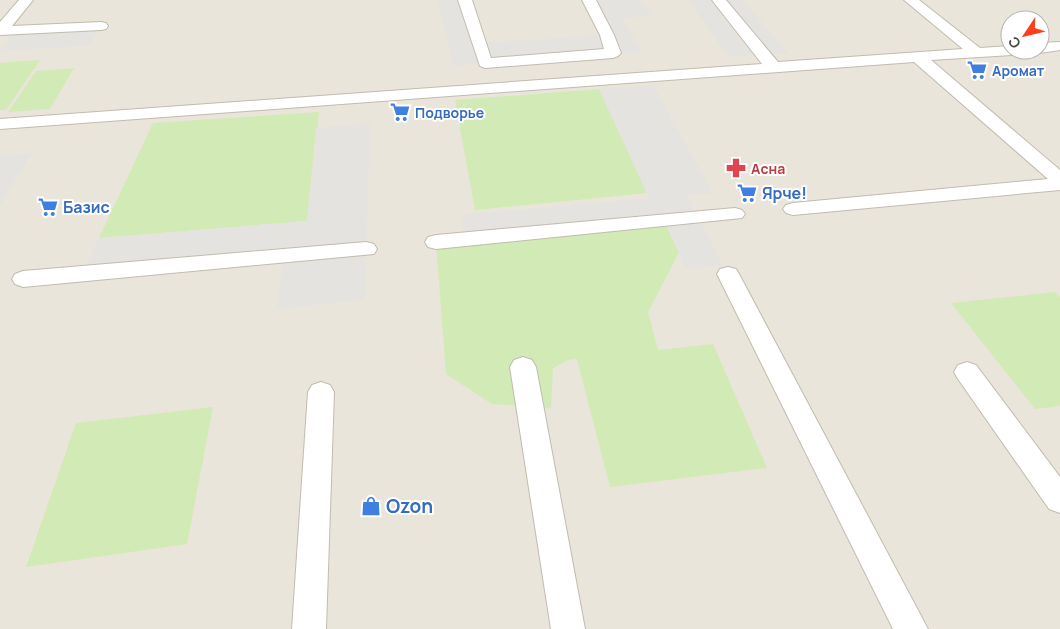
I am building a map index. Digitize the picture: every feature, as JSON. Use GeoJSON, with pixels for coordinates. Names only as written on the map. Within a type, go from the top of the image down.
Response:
{"type":"FeatureCollection","features":[{"type":"Feature","properties":{"kind":"lane"},"geometry":{"type":"LineString","coordinates":[[0,31],[26,0]]}},
{"type":"Feature","properties":{"kind":"lane"},"geometry":{"type":"LineString","coordinates":[[465,0],[485,63],[614,53],[608,35],[589,0]]}},
{"type":"Feature","properties":{"kind":"lane"},"geometry":{"type":"LineString","coordinates":[[720,0],[773,67]]}},
{"type":"Feature","properties":{"kind":"lane"},"geometry":{"type":"LineString","coordinates":[[911,0],[977,52]]}},
{"type":"Feature","properties":{"kind":"lane"},"geometry":{"type":"LineString","coordinates":[[0,31],[101,26]]}},
{"type":"Feature","properties":{"kind":"lane"},"geometry":{"type":"LineString","coordinates":[[0,124],[1000,51]]}},
{"type":"Feature","properties":{"kind":"lane"},"geometry":{"type":"LineString","coordinates":[[918,57],[1060,180]]}},
{"type":"Feature","properties":{"kind":"lane"},"geometry":{"type":"LineString","coordinates":[[793,209],[1060,184]]}},
{"type":"Feature","properties":{"kind":"lane"},"geometry":{"type":"LineString","coordinates":[[436,242],[735,214]]}},
{"type":"Feature","properties":{"kind":"lane"},"geometry":{"type":"LineString","coordinates":[[23,279],[366,249]]}},
{"type":"Feature","properties":{"kind":"lane"},"geometry":{"type":"LineString","coordinates":[[728,274],[911,629]]}},
{"type":"Feature","properties":{"kind":"lane"},"geometry":{"type":"LineString","coordinates":[[523,367],[568,629]]}},
{"type":"Feature","properties":{"kind":"lane"},"geometry":{"type":"LineString","coordinates":[[968,372],[1060,500]]}},
{"type":"Feature","properties":{"kind":"lane"},"geometry":{"type":"LineString","coordinates":[[309,629],[321,392]]}},
{"type":"Feature","properties":{"kind":"shaded area"},"geometry":{"type":"Polygon","coordinates":[[[0,0],[1060,0],[1060,629],[0,629],[0,0]]]}},
{"type":"Feature","properties":{"kind":"shaded area"},"geometry":{"type":"Polygon","coordinates":[[[438,0],[465,0],[480,43],[607,35],[589,0],[640,0],[651,15],[623,19],[642,52],[453,66],[438,0]]]}},
{"type":"Feature","properties":{"kind":"shaded area"},"geometry":{"type":"Polygon","coordinates":[[[688,0],[743,0],[789,54],[729,57],[688,0]]]}},
{"type":"Feature","properties":{"kind":"shaded area"},"geometry":{"type":"Polygon","coordinates":[[[101,26],[88,46],[0,51],[16,31],[101,26]]]}},
{"type":"Feature","properties":{"kind":"shaded area"},"geometry":{"type":"Polygon","coordinates":[[[653,85],[713,193],[687,195],[723,265],[686,268],[664,221],[465,239],[461,215],[649,198],[599,89],[653,85]]]}},
{"type":"Feature","properties":{"kind":"shaded area"},"geometry":{"type":"Polygon","coordinates":[[[370,124],[365,300],[277,309],[283,256],[83,273],[99,238],[307,221],[316,128],[370,124]]]}},
{"type":"Feature","properties":{"kind":"shaded area"},"geometry":{"type":"Polygon","coordinates":[[[32,153],[0,205],[0,156],[32,153]]]}},
{"type":"Feature","properties":{"kind":"green space"},"geometry":{"type":"Polygon","coordinates":[[[40,60],[6,110],[0,110],[0,63],[40,60]]]}},
{"type":"Feature","properties":{"kind":"green space"},"geometry":{"type":"Polygon","coordinates":[[[74,68],[50,109],[8,112],[36,71],[74,68]]]}},
{"type":"Feature","properties":{"kind":"green space"},"geometry":{"type":"Polygon","coordinates":[[[599,89],[648,193],[475,210],[455,100],[599,89]]]}},
{"type":"Feature","properties":{"kind":"green space"},"geometry":{"type":"Polygon","coordinates":[[[319,112],[307,221],[99,238],[153,123],[319,112]]]}},
{"type":"Feature","properties":{"kind":"green space"},"geometry":{"type":"Polygon","coordinates":[[[664,221],[679,252],[648,312],[658,350],[713,344],[767,468],[610,487],[577,359],[568,360],[553,368],[551,408],[492,404],[446,374],[436,242],[664,221]]]}},
{"type":"Feature","properties":{"kind":"green space"},"geometry":{"type":"Polygon","coordinates":[[[1055,292],[1060,297],[1060,406],[1035,409],[951,303],[1055,292]]]}},
{"type":"Feature","properties":{"kind":"green space"},"geometry":{"type":"Polygon","coordinates":[[[213,407],[187,544],[26,567],[76,423],[213,407]]]}},
{"type":"Feature","properties":{"kind":"place","name":"Аромат"},"geometry":{"type":"Point","coordinates":[977,70]}},
{"type":"Feature","properties":{"kind":"place","name":"Подворье"},"geometry":{"type":"Point","coordinates":[400,112]}},
{"type":"Feature","properties":{"kind":"place","name":"Асна"},"geometry":{"type":"Point","coordinates":[736,168]}},
{"type":"Feature","properties":{"kind":"place","name":"Ярче!"},"geometry":{"type":"Point","coordinates":[747,193]}},
{"type":"Feature","properties":{"kind":"place","name":"Базис"},"geometry":{"type":"Point","coordinates":[48,207]}},
{"type":"Feature","properties":{"kind":"place","name":"Ozon"},"geometry":{"type":"Point","coordinates":[371,506]}}]}
